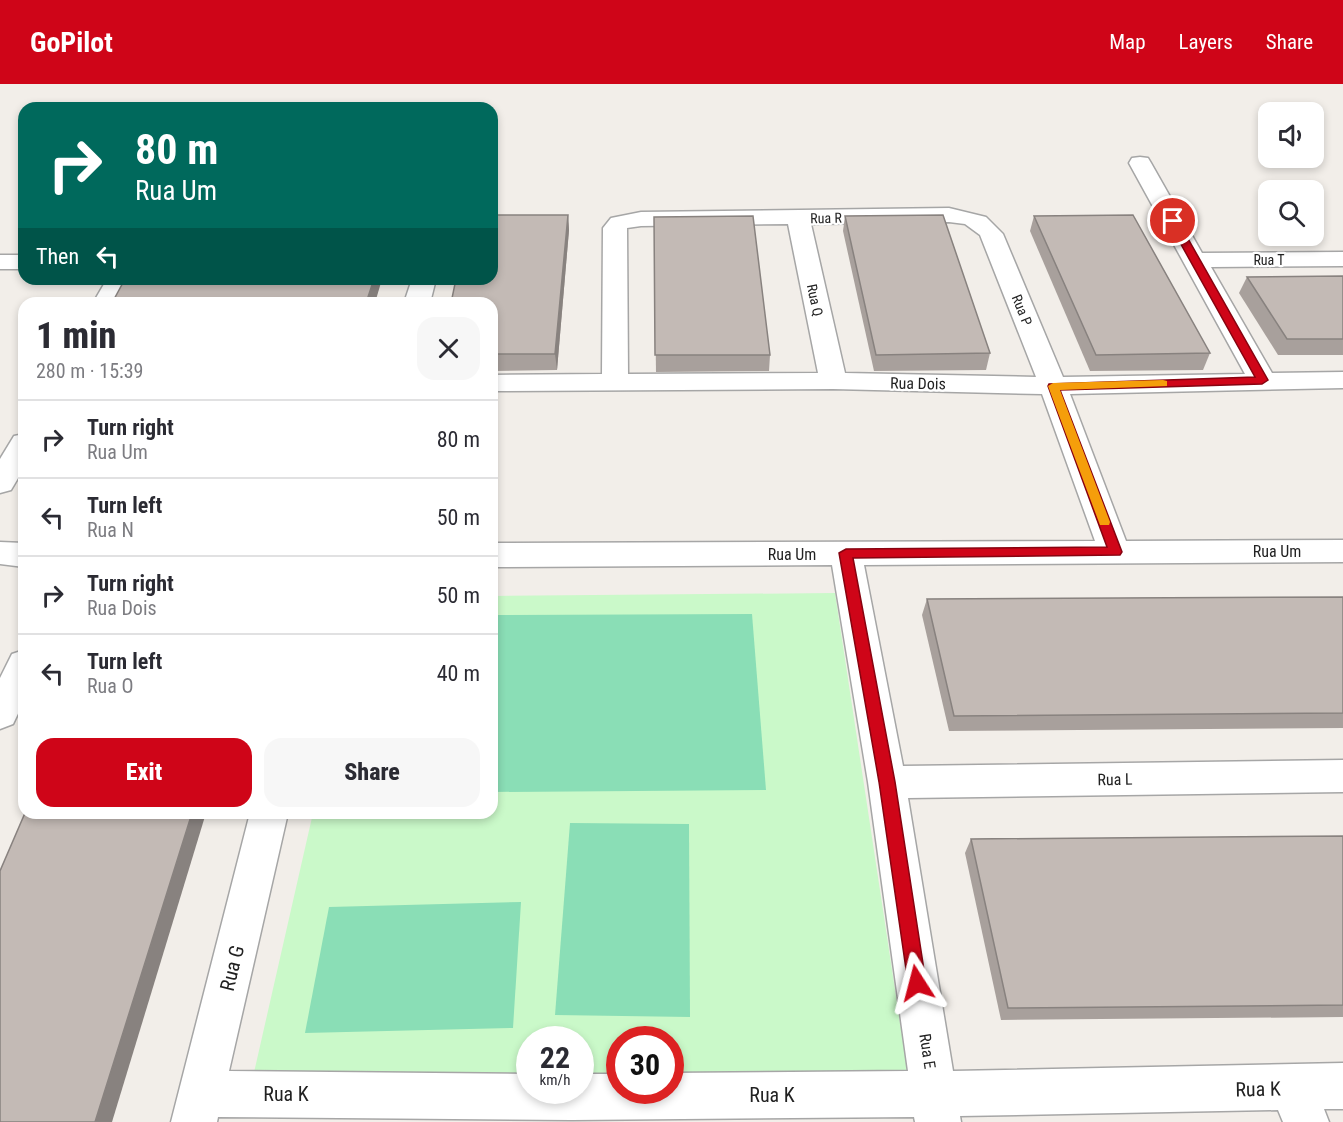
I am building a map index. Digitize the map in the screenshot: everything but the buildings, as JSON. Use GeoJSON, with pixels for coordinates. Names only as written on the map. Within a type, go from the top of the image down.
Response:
{"type":"FeatureCollection","features":[{"type":"Feature","properties":{"kind":"street"},"geometry":{"type":"LineString","coordinates":[[1140,163],[1262,380]]}},
{"type":"Feature","properties":{"kind":"street","name":"Rua R"},"geometry":{"type":"LineString","coordinates":[[615,382],[615,228],[619,223],[641,219],[798,219],[949,215],[978,221],[986,226],[991,234]]}},
{"type":"Feature","properties":{"kind":"street","name":"Rua Q"},"geometry":{"type":"LineString","coordinates":[[798,219],[833,381]]}},
{"type":"Feature","properties":{"kind":"street","name":"Rua P"},"geometry":{"type":"LineString","coordinates":[[991,234],[1053,386],[1115,552]]}},
{"type":"Feature","properties":{"kind":"street","name":"Rua T"},"geometry":{"type":"LineString","coordinates":[[1195,260],[1343,260]]}},
{"type":"Feature","properties":{"kind":"street"},"geometry":{"type":"LineString","coordinates":[[0,262],[18,262]]}},
{"type":"Feature","properties":{"kind":"street","name":"Rua Dois"},"geometry":{"type":"LineString","coordinates":[[498,383],[833,381],[1053,386],[1343,380]]}},
{"type":"Feature","properties":{"kind":"street"},"geometry":{"type":"LineString","coordinates":[[0,483],[18,453]]}},
{"type":"Feature","properties":{"kind":"street","name":"Rua Um"},"geometry":{"type":"LineString","coordinates":[[498,555],[1343,550]]}},
{"type":"Feature","properties":{"kind":"street"},"geometry":{"type":"LineString","coordinates":[[0,553],[18,554]]}},
{"type":"Feature","properties":{"kind":"street","name":"Rua E"},"geometry":{"type":"LineString","coordinates":[[846,553],[887,782],[936,1108]]}},
{"type":"Feature","properties":{"kind":"street"},"geometry":{"type":"LineString","coordinates":[[0,714],[18,676]]}},
{"type":"Feature","properties":{"kind":"street","name":"Rua L"},"geometry":{"type":"LineString","coordinates":[[887,782],[1343,776]]}},
{"type":"Feature","properties":{"kind":"street","name":"Rua G"},"geometry":{"type":"LineString","coordinates":[[197,1108],[268,819]]}},
{"type":"Feature","properties":{"kind":"street","name":"Rua K"},"geometry":{"type":"LineString","coordinates":[[197,1108],[571,1109],[1300,1105],[1343,1086]]}},
{"type":"Feature","properties":{"kind":"green space"},"geometry":{"type":"Polygon","coordinates":[[[835,593],[909,1082],[684,1085],[684,1026],[606,1026],[606,1085],[594,1086],[594,1026],[516,1026],[516,1086],[250,1090],[312,819],[498,819],[498,596],[835,593]]]}},
{"type":"Feature","properties":{"kind":"green space"},"geometry":{"type":"Polygon","coordinates":[[[752,614],[766,790],[498,792],[498,615],[752,614]]]}},
{"type":"Feature","properties":{"kind":"green space"},"geometry":{"type":"Polygon","coordinates":[[[570,823],[689,824],[690,1017],[555,1015],[570,823]]]}},
{"type":"Feature","properties":{"kind":"green space"},"geometry":{"type":"Polygon","coordinates":[[[521,902],[513,1028],[305,1033],[329,907],[521,902]]]}},
{"type":"Feature","properties":{"kind":"slow traffic"},"geometry":{"type":"LineString","coordinates":[[1104,522],[1053,386],[1163,383]]}},
{"type":"Feature","properties":{"kind":"route"},"geometry":{"type":"LineString","coordinates":[[917,983],[887,782],[846,553],[1115,552],[1053,386],[1262,380],[1173,221]]}}]}
